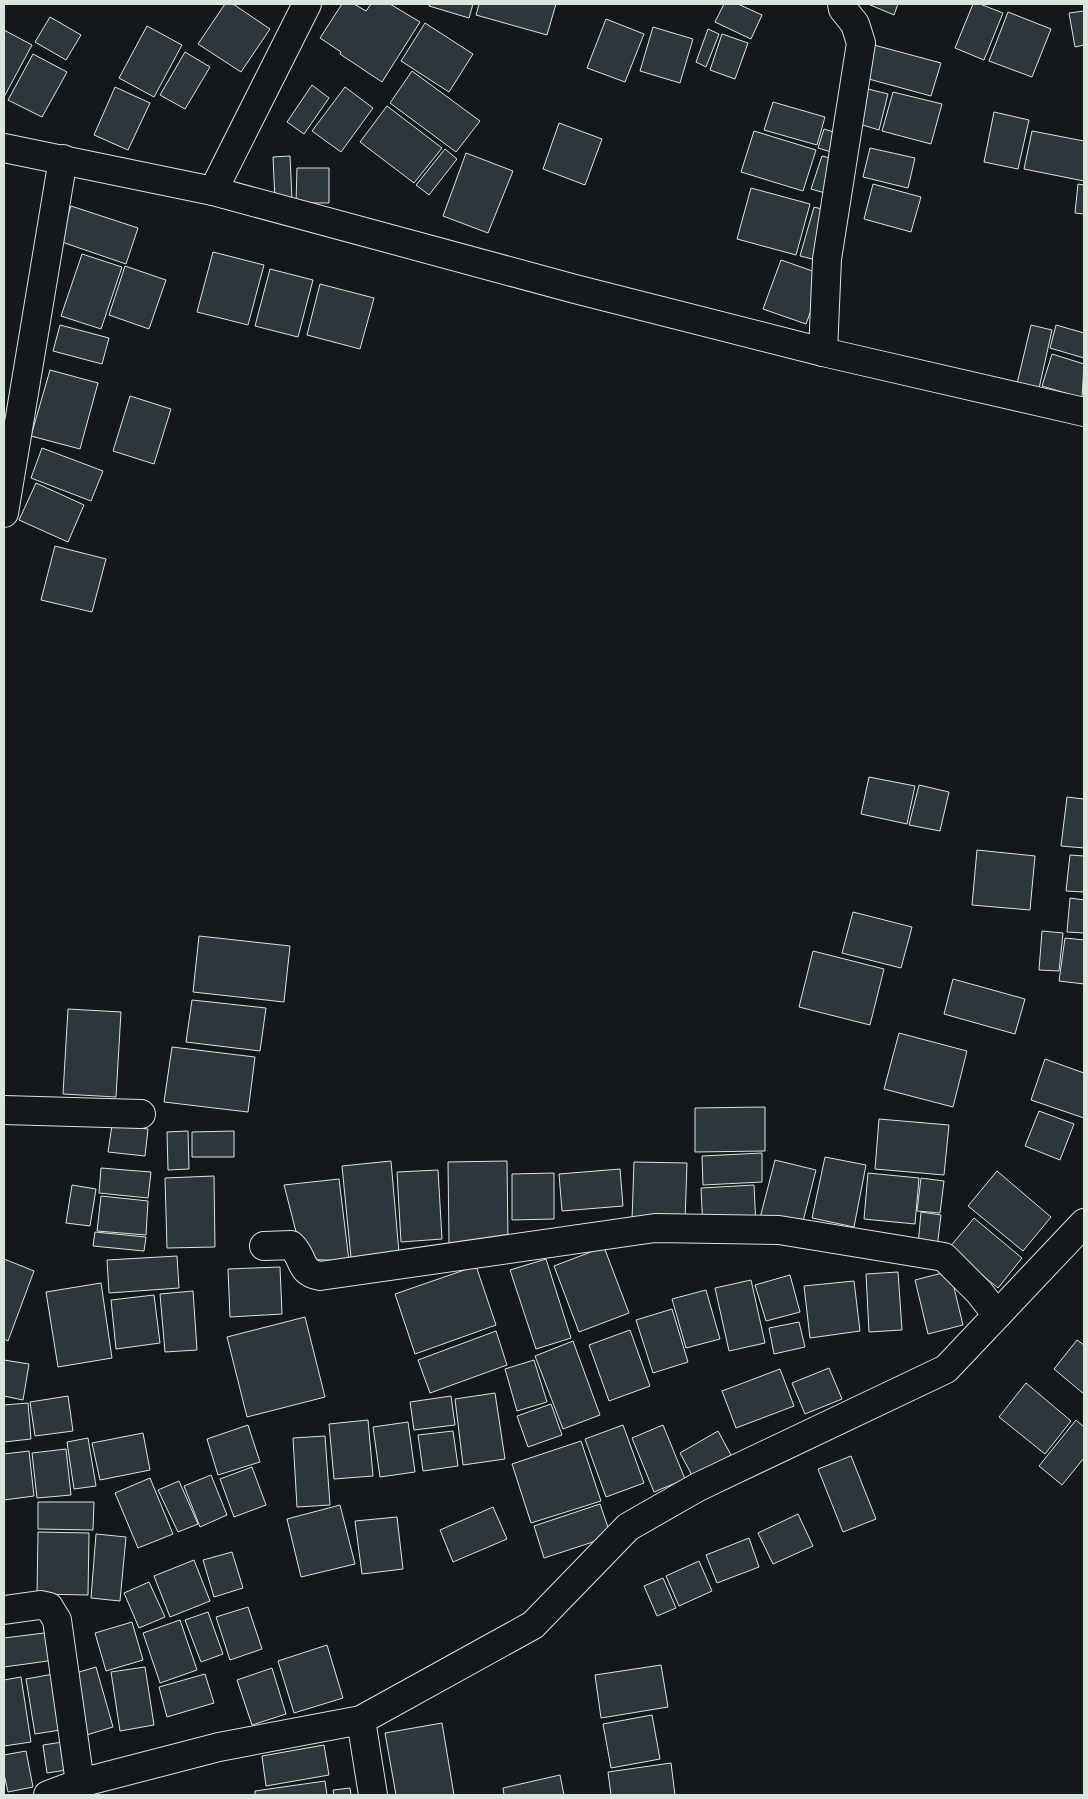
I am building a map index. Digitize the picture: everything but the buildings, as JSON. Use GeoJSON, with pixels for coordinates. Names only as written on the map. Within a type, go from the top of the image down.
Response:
{"type":"FeatureCollection","features":[{"type":"Feature","properties":{"kind":"street"},"geometry":{"type":"LineString","coordinates":[[213,191],[307,4]]}},
{"type":"Feature","properties":{"kind":"street"},"geometry":{"type":"LineString","coordinates":[[823,352],[827,259],[862,43],[855,24],[843,9],[842,4]]}},
{"type":"Feature","properties":{"kind":"street"},"geometry":{"type":"LineString","coordinates":[[4,148],[213,191],[565,286],[823,352],[1084,412]]}},
{"type":"Feature","properties":{"kind":"street"},"geometry":{"type":"LineString","coordinates":[[4,513],[63,159]]}},
{"type":"Feature","properties":{"kind":"street"},"geometry":{"type":"LineString","coordinates":[[4,1110],[141,1114]]}},
{"type":"Feature","properties":{"kind":"street"},"geometry":{"type":"LineString","coordinates":[[48,1795],[80,1784],[219,1747],[362,1720],[533,1625],[628,1527],[698,1487],[946,1369],[1084,1223]]}},
{"type":"Feature","properties":{"kind":"street"},"geometry":{"type":"LineString","coordinates":[[264,1246],[291,1245],[297,1250],[305,1270],[310,1274],[320,1276],[655,1228],[779,1230],[944,1257],[979,1292],[997,1315]]}},
{"type":"Feature","properties":{"kind":"street"},"geometry":{"type":"LineString","coordinates":[[4,1610],[40,1605],[49,1607],[57,1620],[80,1784]]}},
{"type":"Feature","properties":{"kind":"street"},"geometry":{"type":"LineString","coordinates":[[362,1720],[374,1795]]}}]}
